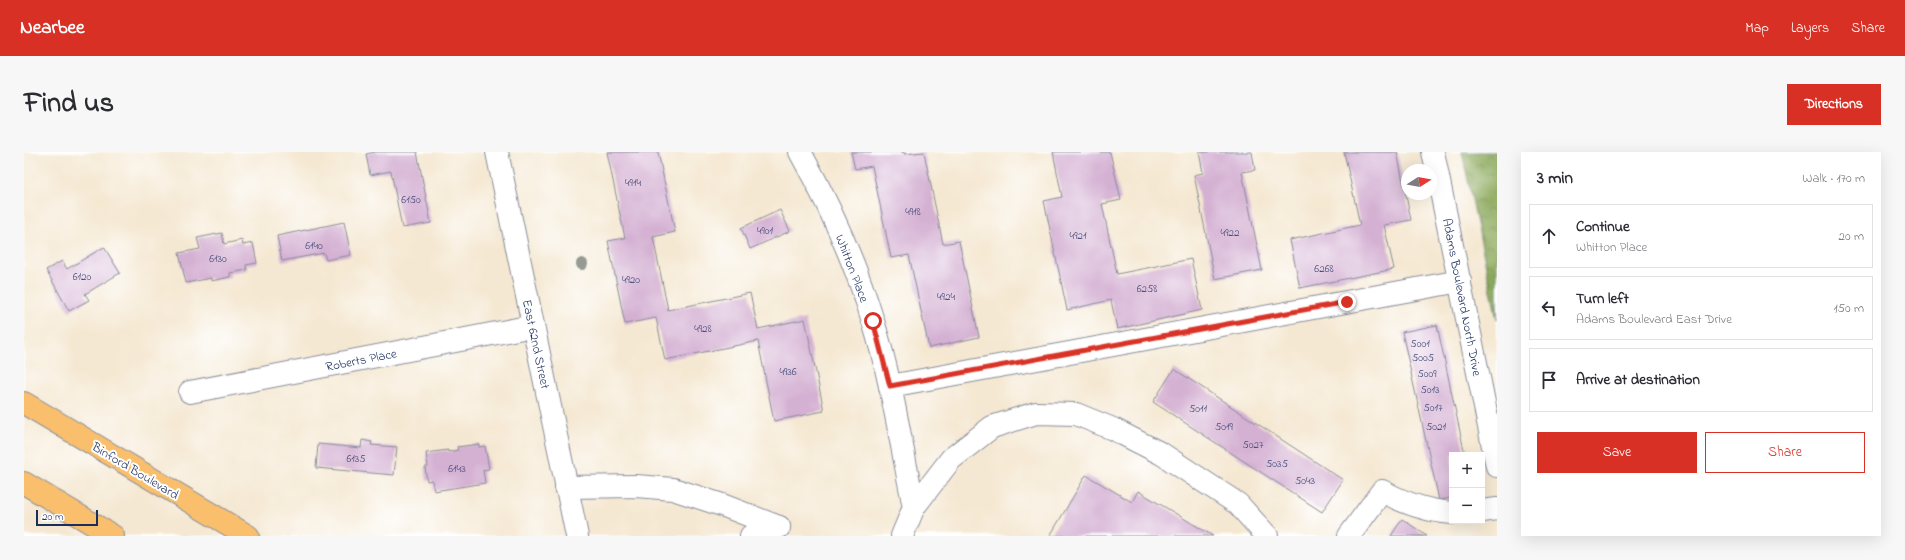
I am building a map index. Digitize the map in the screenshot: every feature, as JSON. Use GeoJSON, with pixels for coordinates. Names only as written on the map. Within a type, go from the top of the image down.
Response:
{"type":"FeatureCollection","features":[{"type":"Feature","properties":{"kind":"main road","name":"Binford Boulevard"},"geometry":{"type":"LineString","coordinates":[[24,403],[248,536]]}},
{"type":"Feature","properties":{"kind":"main road"},"geometry":{"type":"LineString","coordinates":[[24,483],[113,536]]}},
{"type":"Feature","properties":{"kind":"street","name":"East 62nd Street"},"geometry":{"type":"LineString","coordinates":[[497,152],[577,536]]}},
{"type":"Feature","properties":{"kind":"street","name":"Whitton Place"},"geometry":{"type":"LineString","coordinates":[[800,152],[820,188],[844,240],[873,321],[890,386],[914,507]]}},
{"type":"Feature","properties":{"kind":"street","name":"Adams Boulevard North Drive"},"geometry":{"type":"LineString","coordinates":[[1434,152],[1497,466]]}},
{"type":"Feature","properties":{"kind":"street"},"geometry":{"type":"LineString","coordinates":[[890,386],[1460,282]]}},
{"type":"Feature","properties":{"kind":"street","name":"Roberts Place"},"geometry":{"type":"LineString","coordinates":[[190,392],[533,326]]}},
{"type":"Feature","properties":{"kind":"street"},"geometry":{"type":"LineString","coordinates":[[902,536],[914,507],[951,459],[992,427],[1036,413],[1076,414],[1113,428],[1162,454],[1238,504],[1267,536]]}},
{"type":"Feature","properties":{"kind":"street"},"geometry":{"type":"LineString","coordinates":[[566,487],[636,486],[673,489],[722,505],[779,527],[751,536]]}},
{"type":"Feature","properties":{"kind":"street"},"geometry":{"type":"LineString","coordinates":[[1349,536],[1382,490],[1418,507],[1449,512]]}},
{"type":"Feature","properties":{"kind":"street"},"geometry":{"type":"LineString","coordinates":[[1485,510],[1497,508]]}},
{"type":"Feature","properties":{"kind":"green space"},"geometry":{"type":"Polygon","coordinates":[[[1462,152],[1497,152],[1497,319],[1462,152]]]}},
{"type":"Feature","properties":{"kind":"building"},"geometry":{"type":"Polygon","coordinates":[[[375,152],[417,152],[431,223],[402,228],[391,171],[370,175],[366,154],[375,152]]]}},
{"type":"Feature","properties":{"kind":"building"},"geometry":{"type":"Polygon","coordinates":[[[607,152],[658,152],[675,232],[653,237],[668,310],[750,293],[758,329],[805,319],[824,411],[774,421],[758,341],[665,360],[656,318],[625,324],[608,241],[625,238],[607,152]]]}},
{"type":"Feature","properties":{"kind":"building"},"geometry":{"type":"Polygon","coordinates":[[[851,152],[904,152],[904,154],[924,152],[943,244],[959,241],[979,337],[929,348],[909,255],[891,258],[872,166],[855,169],[851,152]]]}},
{"type":"Feature","properties":{"kind":"building"},"geometry":{"type":"Polygon","coordinates":[[[1053,152],[1110,152],[1121,200],[1102,204],[1117,274],[1191,259],[1202,310],[1117,329],[1111,300],[1067,310],[1044,201],[1062,197],[1053,152]]]}},
{"type":"Feature","properties":{"kind":"building"},"geometry":{"type":"Polygon","coordinates":[[[1199,152],[1252,152],[1255,170],[1242,172],[1262,270],[1215,279],[1194,175],[1203,173],[1199,152]]]}},
{"type":"Feature","properties":{"kind":"building"},"geometry":{"type":"Polygon","coordinates":[[[1344,152],[1397,152],[1401,171],[1401,200],[1407,200],[1411,220],[1384,225],[1394,269],[1300,288],[1290,240],[1360,225],[1344,152]]]}},
{"type":"Feature","properties":{"kind":"building"},"geometry":{"type":"Polygon","coordinates":[[[780,210],[790,231],[750,249],[741,228],[780,210]]]}},
{"type":"Feature","properties":{"kind":"building"},"geometry":{"type":"Polygon","coordinates":[[[344,222],[351,255],[326,260],[324,253],[282,261],[277,236],[344,222]]]}},
{"type":"Feature","properties":{"kind":"building"},"geometry":{"type":"Polygon","coordinates":[[[222,233],[224,244],[242,240],[243,245],[253,243],[257,263],[246,265],[247,270],[230,273],[230,277],[211,281],[211,278],[186,283],[179,253],[200,249],[197,238],[222,233]]]}},
{"type":"Feature","properties":{"kind":"building"},"geometry":{"type":"Polygon","coordinates":[[[104,247],[120,273],[85,294],[89,300],[69,311],[46,270],[62,261],[67,269],[104,247]]]}},
{"type":"Feature","properties":{"kind":"building"},"geometry":{"type":"Polygon","coordinates":[[[1437,325],[1464,452],[1449,452],[1449,498],[1439,500],[1402,332],[1437,325]]]}},
{"type":"Feature","properties":{"kind":"building"},"geometry":{"type":"Polygon","coordinates":[[[1174,369],[1343,480],[1322,512],[1153,402],[1174,369]]]}},
{"type":"Feature","properties":{"kind":"building"},"geometry":{"type":"Polygon","coordinates":[[[362,440],[372,442],[371,445],[397,447],[394,475],[316,468],[318,444],[361,448],[362,440]]]}},
{"type":"Feature","properties":{"kind":"building"},"geometry":{"type":"Polygon","coordinates":[[[479,444],[479,447],[485,446],[489,469],[483,470],[485,483],[434,491],[432,480],[427,481],[425,467],[428,467],[426,453],[448,450],[448,452],[458,450],[457,447],[479,444]]]}},
{"type":"Feature","properties":{"kind":"building"},"geometry":{"type":"Polygon","coordinates":[[[1086,475],[1132,502],[1138,491],[1213,536],[1050,536],[1086,475]]]}},
{"type":"Feature","properties":{"kind":"building"},"geometry":{"type":"Polygon","coordinates":[[[1402,519],[1427,536],[1391,536],[1402,519]]]}},
{"type":"Feature","properties":{"kind":"route"},"geometry":{"type":"LineString","coordinates":[[873,321],[890,386],[1347,302]]}}]}
